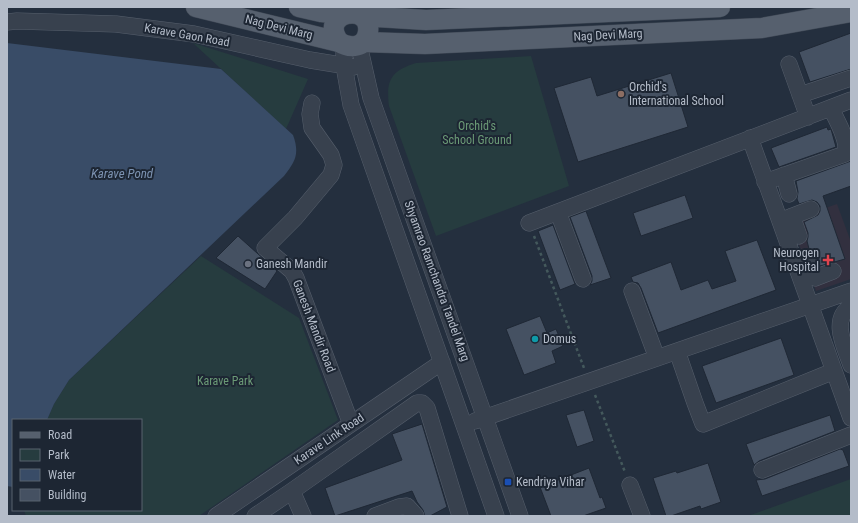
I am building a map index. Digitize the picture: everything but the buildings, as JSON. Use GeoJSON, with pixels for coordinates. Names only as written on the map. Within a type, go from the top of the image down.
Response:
{"type":"FeatureCollection","features":[{"type":"Feature","properties":{"kind":"main road","name":"Nag Devi Marg"},"geometry":{"type":"LineString","coordinates":[[196,7],[351,43],[424,44],[762,28],[810,21],[851,12]]}},
{"type":"Feature","properties":{"kind":"main road","name":"Nag Devi Marg"},"geometry":{"type":"LineString","coordinates":[[299,7],[321,12],[356,13],[426,20],[720,7]]}},
{"type":"Feature","properties":{"kind":"main road"},"geometry":{"type":"LineString","coordinates":[[356,13],[368,26],[367,37],[351,43],[334,32],[334,27],[339,17],[356,13]]}},
{"type":"Feature","properties":{"kind":"street","name":"Karave Gaon Road"},"geometry":{"type":"LineString","coordinates":[[10,20],[116,24],[194,34],[344,66],[365,69]]}},
{"type":"Feature","properties":{"kind":"street","name":"Shyamrao Ramchandra Tandel Marg"},"geometry":{"type":"LineString","coordinates":[[351,43],[344,66],[351,105],[496,516]]}},
{"type":"Feature","properties":{"kind":"street","name":"Shyamrao Ramchandra Tandel Marg"},"geometry":{"type":"LineString","coordinates":[[351,43],[365,69],[371,98],[519,512]]}},
{"type":"Feature","properties":{"kind":"street"},"geometry":{"type":"LineString","coordinates":[[789,64],[808,116]]}},
{"type":"Feature","properties":{"kind":"street"},"geometry":{"type":"LineString","coordinates":[[800,95],[851,78]]}},
{"type":"Feature","properties":{"kind":"street"},"geometry":{"type":"LineString","coordinates":[[529,223],[851,100]]}},
{"type":"Feature","properties":{"kind":"street","name":"Ganesh Mandir Road"},"geometry":{"type":"LineString","coordinates":[[312,103],[310,114],[312,128],[331,155],[334,165],[331,175],[295,218],[265,248],[292,271],[296,278],[351,424]]}},
{"type":"Feature","properties":{"kind":"street"},"geometry":{"type":"LineString","coordinates":[[765,182],[845,154],[847,149],[846,143],[831,108]]}},
{"type":"Feature","properties":{"kind":"street"},"geometry":{"type":"LineString","coordinates":[[750,138],[765,182],[786,218],[799,236]]}},
{"type":"Feature","properties":{"kind":"street"},"geometry":{"type":"LineString","coordinates":[[784,175],[790,194]]}},
{"type":"Feature","properties":{"kind":"street"},"geometry":{"type":"LineString","coordinates":[[786,218],[811,210]]}},
{"type":"Feature","properties":{"kind":"street"},"geometry":{"type":"LineString","coordinates":[[558,212],[584,279]]}},
{"type":"Feature","properties":{"kind":"street"},"geometry":{"type":"LineString","coordinates":[[786,218],[816,303],[834,371],[846,389],[851,418]]}},
{"type":"Feature","properties":{"kind":"street"},"geometry":{"type":"LineString","coordinates":[[807,258],[815,278],[816,303]]}},
{"type":"Feature","properties":{"kind":"street"},"geometry":{"type":"LineString","coordinates":[[815,278],[836,270],[850,296],[847,309],[842,317],[839,331],[851,365]]}},
{"type":"Feature","properties":{"kind":"street"},"geometry":{"type":"LineString","coordinates":[[632,291],[657,358]]}},
{"type":"Feature","properties":{"kind":"street"},"geometry":{"type":"LineString","coordinates":[[464,425],[816,303],[850,296]]}},
{"type":"Feature","properties":{"kind":"street"},"geometry":{"type":"LineString","coordinates":[[677,351],[703,424],[834,371]]}},
{"type":"Feature","properties":{"kind":"street","name":"Karave Link Road"},"geometry":{"type":"LineString","coordinates":[[216,516],[442,362]]}},
{"type":"Feature","properties":{"kind":"street"},"geometry":{"type":"LineString","coordinates":[[258,515],[417,403],[422,403],[427,408],[460,516]]}},
{"type":"Feature","properties":{"kind":"street"},"geometry":{"type":"LineString","coordinates":[[762,470],[851,435]]}},
{"type":"Feature","properties":{"kind":"street"},"geometry":{"type":"LineString","coordinates":[[630,486],[642,516]]}},
{"type":"Feature","properties":{"kind":"street"},"geometry":{"type":"LineString","coordinates":[[292,491],[304,516]]}},
{"type":"Feature","properties":{"kind":"street"},"geometry":{"type":"LineString","coordinates":[[375,516],[399,507],[407,506],[416,516]]}},
{"type":"Feature","properties":{"kind":"street"},"geometry":{"type":"LineString","coordinates":[[496,516],[519,512]]}},
{"type":"Feature","properties":{"kind":"path"},"geometry":{"type":"LineString","coordinates":[[529,223],[630,486]]}},
{"type":"Feature","properties":{"kind":"shaded area","name":"Neurogen Hospital"},"geometry":{"type":"Polygon","coordinates":[[[837,204],[851,242],[851,279],[816,291],[790,220],[837,204]]]}},
{"type":"Feature","properties":{"kind":"green space"},"geometry":{"type":"Polygon","coordinates":[[[193,43],[308,79],[286,129],[193,43]]]}},
{"type":"Feature","properties":{"kind":"green space","name":"Orchid's School Ground"},"geometry":{"type":"Polygon","coordinates":[[[531,56],[569,186],[436,236],[389,106],[388,90],[392,78],[400,70],[416,63],[531,56]]]}},
{"type":"Feature","properties":{"kind":"green space","name":"Karave Park"},"geometry":{"type":"Polygon","coordinates":[[[201,256],[299,318],[338,420],[199,516],[26,516],[24,511],[142,511],[142,419],[47,419],[54,404],[69,380],[201,256]]]}},
{"type":"Feature","properties":{"kind":"green space"},"geometry":{"type":"Polygon","coordinates":[[[851,479],[851,516],[748,516],[851,479]]]}},
{"type":"Feature","properties":{"kind":"water","name":"Karave Pond"},"geometry":{"type":"Polygon","coordinates":[[[7,43],[221,69],[293,135],[296,147],[294,162],[284,176],[69,380],[54,404],[47,419],[12,419],[12,487],[7,486],[7,43]]]}},
{"type":"Feature","properties":{"kind":"place","name":"Orchid's International School"},"geometry":{"type":"Point","coordinates":[621,94]}},
{"type":"Feature","properties":{"kind":"place","name":"Neurogen Hospital"},"geometry":{"type":"Point","coordinates":[828,260]}},
{"type":"Feature","properties":{"kind":"place","name":"Ganesh Mandir"},"geometry":{"type":"Point","coordinates":[248,264]}},
{"type":"Feature","properties":{"kind":"place","name":"Domus"},"geometry":{"type":"Point","coordinates":[535,339]}},
{"type":"Feature","properties":{"kind":"place","name":"Kendriya Vihar"},"geometry":{"type":"Point","coordinates":[508,482]}}]}
